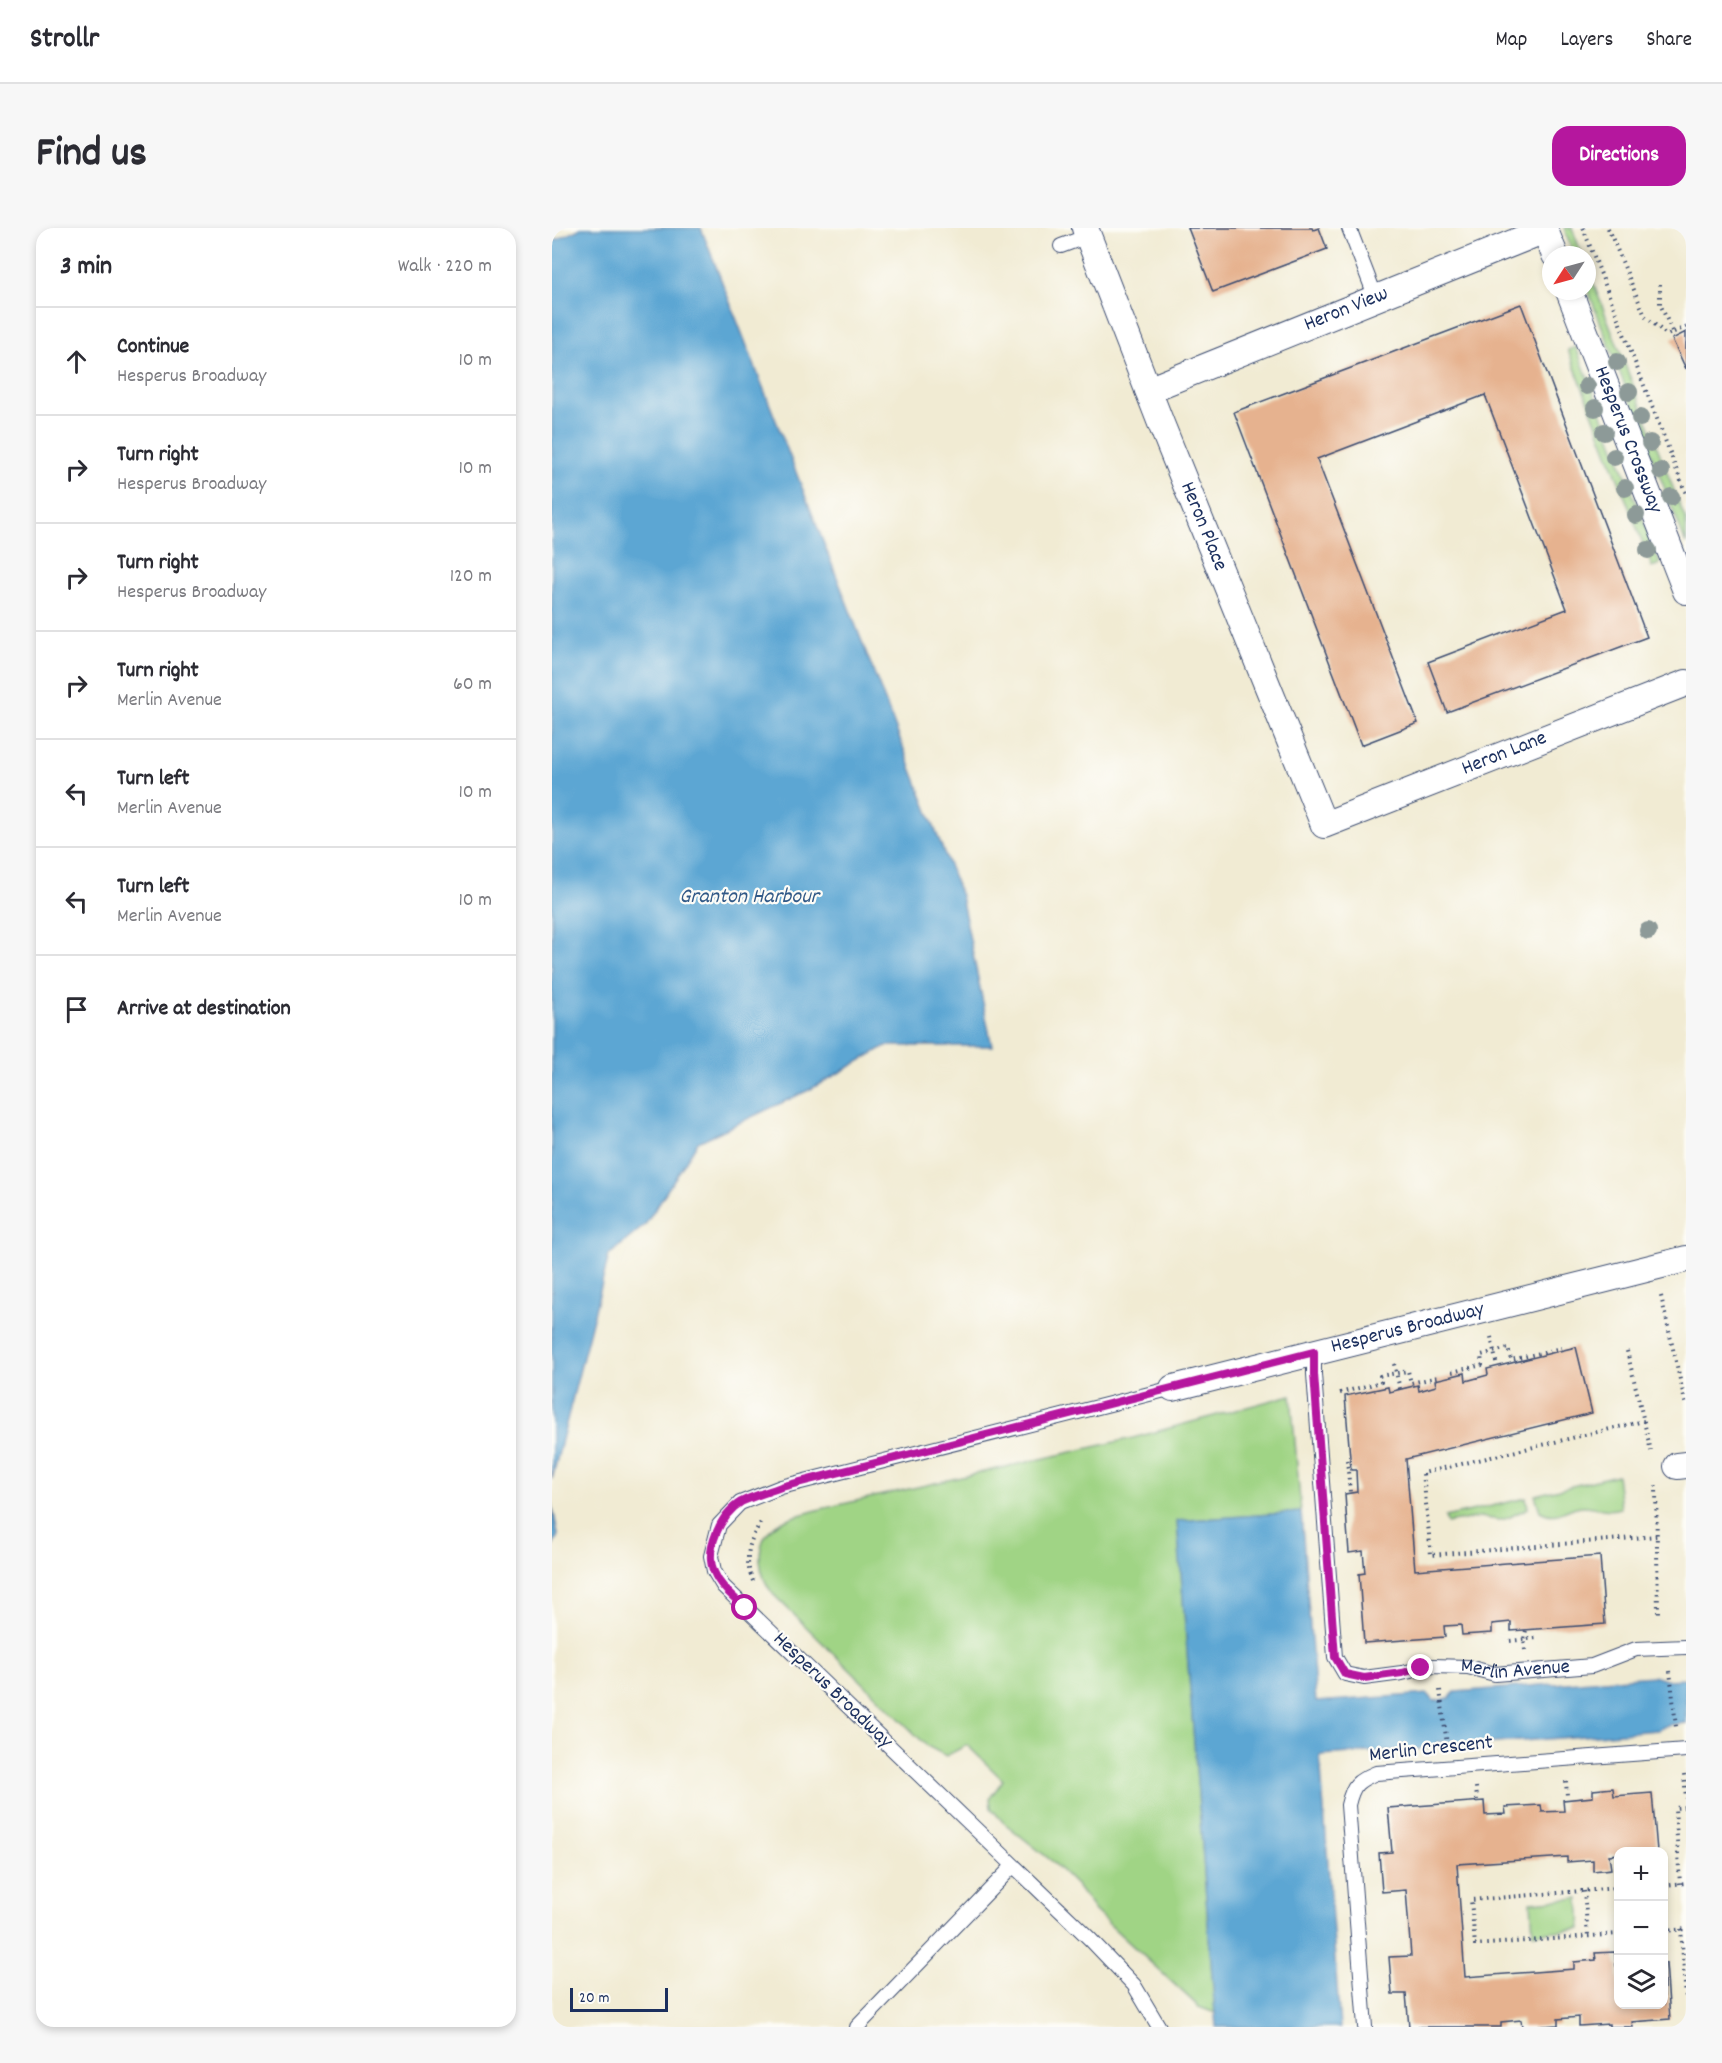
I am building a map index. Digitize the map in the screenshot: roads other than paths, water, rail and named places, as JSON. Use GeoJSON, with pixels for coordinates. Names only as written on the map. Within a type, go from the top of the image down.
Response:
{"type":"FeatureCollection","features":[{"type":"Feature","properties":{"kind":"street","name":"Heron View"},"geometry":{"type":"LineString","coordinates":[[1148,390],[1544,229]]}},
{"type":"Feature","properties":{"kind":"street"},"geometry":{"type":"LineString","coordinates":[[1544,229],[1551,246]]}},
{"type":"Feature","properties":{"kind":"street","name":"Heron Place"},"geometry":{"type":"LineString","coordinates":[[1086,232],[1324,825]]}},
{"type":"Feature","properties":{"kind":"street","name":"Hesperus Crossway"},"geometry":{"type":"LineString","coordinates":[[1573,300],[1686,591]]}},
{"type":"Feature","properties":{"kind":"street","name":"Heron Lane"},"geometry":{"type":"LineString","coordinates":[[1324,825],[1686,682]]}},
{"type":"Feature","properties":{"kind":"street","name":"Hesperus Broadway"},"geometry":{"type":"LineString","coordinates":[[1173,1388],[1686,1259]]}},
{"type":"Feature","properties":{"kind":"lane"},"geometry":{"type":"LineString","coordinates":[[1349,228],[1376,298]]}},
{"type":"Feature","properties":{"kind":"lane"},"geometry":{"type":"LineString","coordinates":[[1061,246],[1086,232]]}},
{"type":"Feature","properties":{"kind":"lane","name":"Merlin Avenue"},"geometry":{"type":"LineString","coordinates":[[1314,1352],[1335,1657],[1345,1674],[1364,1678],[1432,1666],[1468,1667],[1495,1674],[1592,1666],[1610,1661],[1636,1649],[1686,1647]]}},
{"type":"Feature","properties":{"kind":"lane","name":"Hesperus Broadway"},"geometry":{"type":"LineString","coordinates":[[1159,2027],[1134,1985],[1090,1939],[723,1586],[714,1571],[711,1556],[719,1525],[740,1503],[781,1487],[1173,1388]]}},
{"type":"Feature","properties":{"kind":"lane","name":"Merlin Crescent"},"geometry":{"type":"LineString","coordinates":[[1365,2027],[1348,1804],[1352,1789],[1361,1780],[1376,1773],[1686,1749]]}},
{"type":"Feature","properties":{"kind":"lane"},"geometry":{"type":"LineString","coordinates":[[857,2027],[1013,1866]]}},
{"type":"Feature","properties":{"kind":"water","name":"Granton Harbour"},"geometry":{"type":"Polygon","coordinates":[[[581,228],[701,228],[961,896],[992,1046],[886,1046],[809,1090],[698,1142],[645,1225],[609,1255],[552,1479],[552,242],[581,228]]]}},
{"type":"Feature","properties":{"kind":"water"},"geometry":{"type":"Polygon","coordinates":[[[552,1503],[558,1535],[552,1549],[552,1503]]]}},
{"type":"Feature","properties":{"kind":"water"},"geometry":{"type":"Polygon","coordinates":[[[1301,1512],[1316,1702],[1428,1694],[1434,1701],[1449,1698],[1455,1692],[1653,1676],[1665,1680],[1686,1679],[1686,1723],[1667,1725],[1658,1730],[1460,1746],[1452,1741],[1437,1742],[1433,1748],[1320,1755],[1340,2027],[1216,2027],[1177,1521],[1301,1512]]]}}]}
